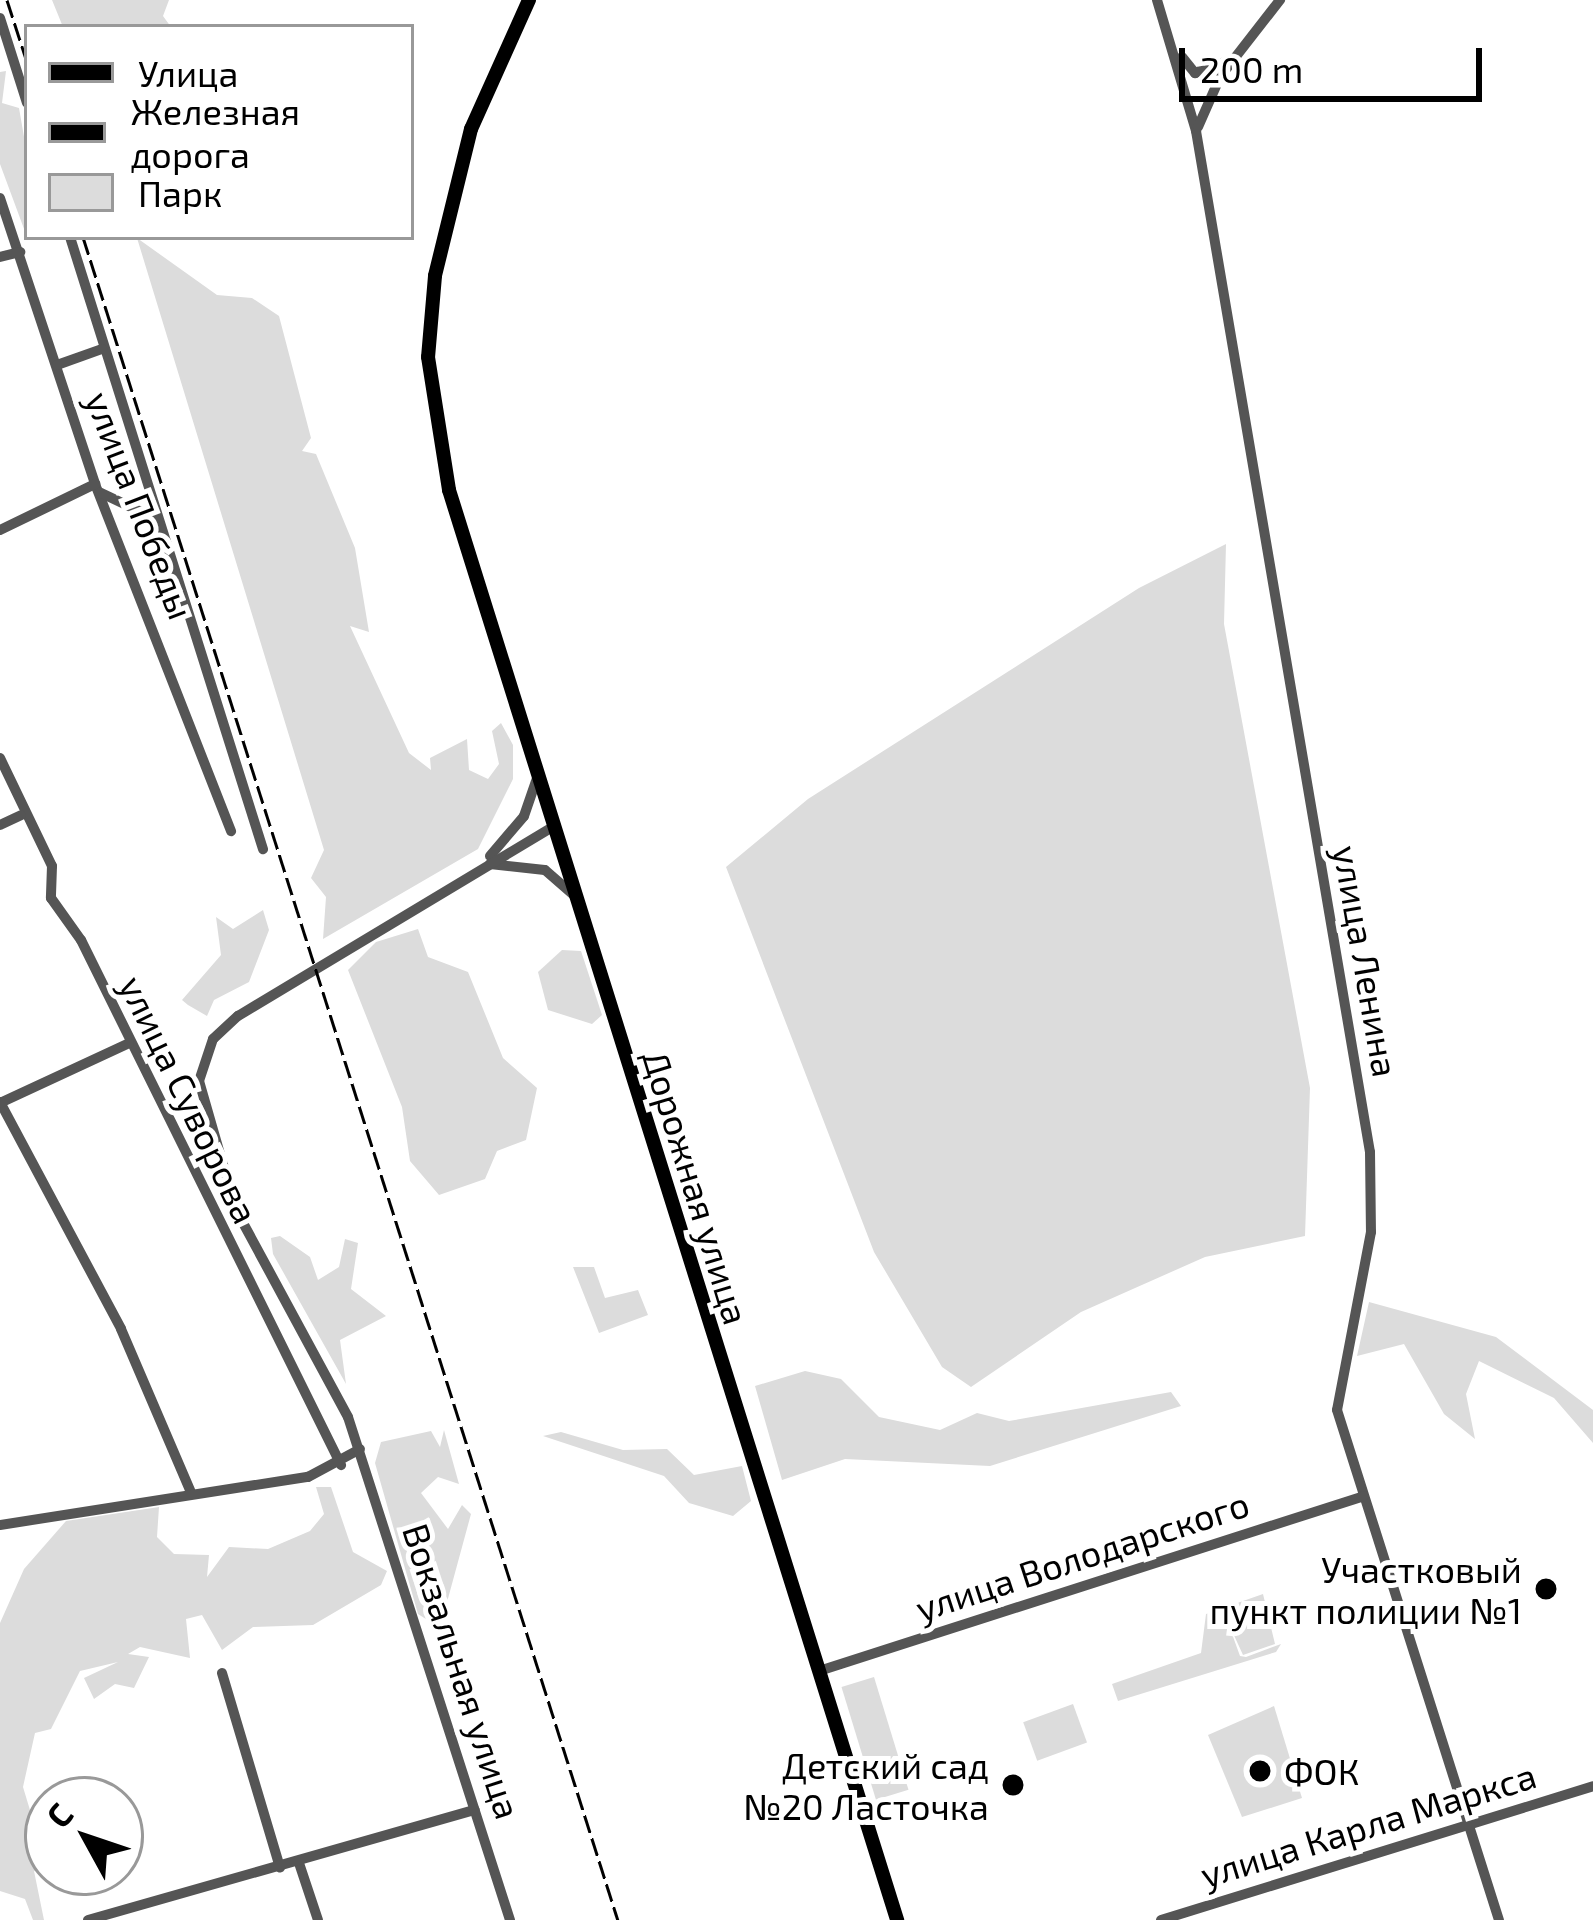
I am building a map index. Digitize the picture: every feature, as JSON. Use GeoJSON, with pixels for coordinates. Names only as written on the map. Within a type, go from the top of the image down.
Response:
{"type":"FeatureCollection","features":[{"type":"Feature","properties":{"kind":"main road","name":"Дорожная улица"},"geometry":{"type":"LineString","coordinates":[[529,0],[471,129],[435,276],[428,357],[454,509],[898,1920]]}},
{"type":"Feature","properties":{"kind":"street","name":"улица Ленина"},"geometry":{"type":"LineString","coordinates":[[1157,0],[1178,51],[1196,131],[1370,1152],[1371,1232],[1337,1410],[1498,1920]]}},
{"type":"Feature","properties":{"kind":"street"},"geometry":{"type":"LineString","coordinates":[[1196,131],[1238,52],[1280,0]]}},
{"type":"Feature","properties":{"kind":"street"},"geometry":{"type":"LineString","coordinates":[[0,18],[24,94]]}},
{"type":"Feature","properties":{"kind":"street"},"geometry":{"type":"LineString","coordinates":[[1178,51],[1195,73],[1238,52]]}},
{"type":"Feature","properties":{"kind":"street","name":"улица Победы"},"geometry":{"type":"LineString","coordinates":[[0,198],[97,488],[181,690],[231,831]]}},
{"type":"Feature","properties":{"kind":"street"},"geometry":{"type":"LineString","coordinates":[[71,240],[263,848]]}},
{"type":"Feature","properties":{"kind":"street"},"geometry":{"type":"LineString","coordinates":[[0,257],[20,252]]}},
{"type":"Feature","properties":{"kind":"street"},"geometry":{"type":"LineString","coordinates":[[57,365],[102,349]]}},
{"type":"Feature","properties":{"kind":"street"},"geometry":{"type":"LineString","coordinates":[[0,530],[97,488],[156,519]]}},
{"type":"Feature","properties":{"kind":"street"},"geometry":{"type":"LineString","coordinates":[[181,690],[209,683]]}},
{"type":"Feature","properties":{"kind":"street","name":"улица Суворова"},"geometry":{"type":"LineString","coordinates":[[0,758],[21,815],[52,866],[51,898],[341,1465]]}},
{"type":"Feature","properties":{"kind":"street"},"geometry":{"type":"LineString","coordinates":[[481,865],[524,816],[537,779]]}},
{"type":"Feature","properties":{"kind":"street"},"geometry":{"type":"LineString","coordinates":[[0,825],[21,815]]}},
{"type":"Feature","properties":{"kind":"street"},"geometry":{"type":"LineString","coordinates":[[481,865],[552,827]]}},
{"type":"Feature","properties":{"kind":"street"},"geometry":{"type":"LineString","coordinates":[[481,865],[527,863],[575,896]]}},
{"type":"Feature","properties":{"kind":"street","name":"Вокзальная улица"},"geometry":{"type":"LineString","coordinates":[[481,865],[272,994],[213,1039],[201,1059],[202,1111],[244,1228],[358,1444],[510,1920]]}},
{"type":"Feature","properties":{"kind":"street"},"geometry":{"type":"LineString","coordinates":[[129,1043],[0,1102],[121,1329],[191,1492]]}},
{"type":"Feature","properties":{"kind":"street"},"geometry":{"type":"LineString","coordinates":[[0,1525],[341,1465],[358,1444]]}},
{"type":"Feature","properties":{"kind":"street","name":"улица Володарского"},"geometry":{"type":"LineString","coordinates":[[819,1671],[1364,1496]]}},
{"type":"Feature","properties":{"kind":"street"},"geometry":{"type":"LineString","coordinates":[[222,1673],[280,1868]]}},
{"type":"Feature","properties":{"kind":"street","name":"улица Карла Маркса"},"geometry":{"type":"LineString","coordinates":[[1161,1920],[1593,1786]]}},
{"type":"Feature","properties":{"kind":"street"},"geometry":{"type":"LineString","coordinates":[[88,1920],[475,1810]]}},
{"type":"Feature","properties":{"kind":"street"},"geometry":{"type":"LineString","coordinates":[[299,1863],[318,1920]]}},
{"type":"Feature","properties":{"kind":"green space"},"geometry":{"type":"Polygon","coordinates":[[[52,0],[169,0],[163,16],[169,24],[62,24],[52,0]]]}},
{"type":"Feature","properties":{"kind":"green space"},"geometry":{"type":"Polygon","coordinates":[[[6,71],[2,103],[19,108],[24,137],[24,229],[0,164],[0,72],[6,71]]]}},
{"type":"Feature","properties":{"kind":"green space"},"geometry":{"type":"Polygon","coordinates":[[[138,240],[217,295],[252,298],[279,316],[311,438],[302,451],[316,454],[355,548],[369,632],[350,626],[409,753],[431,770],[430,758],[467,739],[469,770],[488,779],[499,764],[492,731],[501,723],[513,745],[513,779],[478,849],[323,939],[326,897],[311,878],[324,850],[138,240]]]}},
{"type":"Feature","properties":{"kind":"green space"},"geometry":{"type":"Polygon","coordinates":[[[1226,544],[1224,624],[1310,1088],[1305,1236],[1205,1257],[1081,1312],[971,1387],[942,1367],[874,1252],[726,867],[808,799],[1139,588],[1226,544]]]}},
{"type":"Feature","properties":{"kind":"green space"},"geometry":{"type":"Polygon","coordinates":[[[263,910],[269,930],[249,982],[214,1000],[207,1016],[182,1000],[221,955],[216,917],[233,929],[263,910]]]}},
{"type":"Feature","properties":{"kind":"green space"},"geometry":{"type":"Polygon","coordinates":[[[418,929],[428,957],[468,972],[503,1058],[537,1088],[526,1140],[497,1151],[485,1179],[439,1195],[410,1161],[402,1107],[348,970],[376,942],[418,929]]]}},
{"type":"Feature","properties":{"kind":"green space"},"geometry":{"type":"Polygon","coordinates":[[[562,950],[581,951],[602,1015],[592,1024],[548,1010],[538,972],[562,950]]]}},
{"type":"Feature","properties":{"kind":"green space"},"geometry":{"type":"Polygon","coordinates":[[[280,1236],[310,1257],[318,1280],[339,1267],[345,1239],[358,1243],[351,1289],[386,1316],[340,1340],[346,1384],[273,1254],[271,1238],[280,1236]]]}},
{"type":"Feature","properties":{"kind":"green space"},"geometry":{"type":"Polygon","coordinates":[[[573,1267],[594,1267],[605,1298],[638,1290],[648,1315],[599,1333],[573,1267]]]}},
{"type":"Feature","properties":{"kind":"green space"},"geometry":{"type":"Polygon","coordinates":[[[1369,1302],[1496,1337],[1593,1410],[1593,1443],[1554,1398],[1479,1361],[1466,1394],[1475,1439],[1444,1414],[1404,1344],[1357,1356],[1369,1302]]]}},
{"type":"Feature","properties":{"kind":"green space"},"geometry":{"type":"Polygon","coordinates":[[[805,1371],[841,1379],[879,1417],[940,1430],[977,1413],[1009,1421],[1171,1392],[1181,1406],[990,1466],[845,1459],[782,1480],[755,1386],[805,1371]]]}},
{"type":"Feature","properties":{"kind":"green space"},"geometry":{"type":"Polygon","coordinates":[[[444,1430],[459,1484],[438,1477],[421,1493],[448,1529],[462,1505],[471,1514],[440,1628],[418,1614],[375,1463],[381,1442],[431,1431],[440,1447],[444,1430]]]}},
{"type":"Feature","properties":{"kind":"green space"},"geometry":{"type":"Polygon","coordinates":[[[561,1432],[623,1450],[667,1449],[694,1475],[742,1466],[751,1501],[733,1516],[689,1503],[664,1476],[543,1436],[561,1432]]]}},
{"type":"Feature","properties":{"kind":"green space"},"geometry":{"type":"Polygon","coordinates":[[[316,1487],[331,1487],[353,1552],[387,1571],[381,1585],[313,1625],[253,1627],[222,1650],[202,1615],[186,1619],[190,1658],[140,1647],[128,1654],[149,1657],[134,1688],[115,1684],[94,1699],[84,1678],[118,1662],[80,1671],[51,1729],[35,1733],[23,1787],[24,1896],[39,1896],[44,1920],[33,1920],[25,1899],[0,1891],[0,1623],[24,1569],[66,1521],[159,1507],[157,1537],[174,1554],[209,1555],[207,1577],[229,1547],[268,1549],[310,1531],[324,1514],[316,1487]]]}},
{"type":"Feature","properties":{"kind":"green space"},"geometry":{"type":"Polygon","coordinates":[[[1263,1594],[1275,1644],[1243,1655],[1227,1620],[1240,1656],[1281,1644],[1276,1652],[1118,1701],[1112,1684],[1201,1653],[1206,1614],[1263,1594]]]}},
{"type":"Feature","properties":{"kind":"green space"},"geometry":{"type":"Polygon","coordinates":[[[874,1677],[908,1790],[876,1800],[841,1687],[874,1677]]]}},
{"type":"Feature","properties":{"kind":"green space"},"geometry":{"type":"Polygon","coordinates":[[[1073,1704],[1087,1743],[1037,1761],[1023,1722],[1073,1704]]]}},
{"type":"Feature","properties":{"kind":"green space","name":"ФОК"},"geometry":{"type":"Polygon","coordinates":[[[1274,1706],[1302,1798],[1242,1817],[1208,1735],[1274,1706]]]}},
{"type":"Feature","properties":{"kind":"railway"},"geometry":{"type":"LineString","coordinates":[[7,0],[24,53]]}},
{"type":"Feature","properties":{"kind":"railway"},"geometry":{"type":"LineString","coordinates":[[84,240],[618,1920]]}},
{"type":"Feature","properties":{"kind":"place","name":"Участковый пункт полиции №1"},"geometry":{"type":"Point","coordinates":[1546,1589]}},
{"type":"Feature","properties":{"kind":"place","name":"ФОК"},"geometry":{"type":"Point","coordinates":[1260,1771]}},
{"type":"Feature","properties":{"kind":"place","name":"Детский сад №20 Ласточка"},"geometry":{"type":"Point","coordinates":[1013,1785]}}]}
